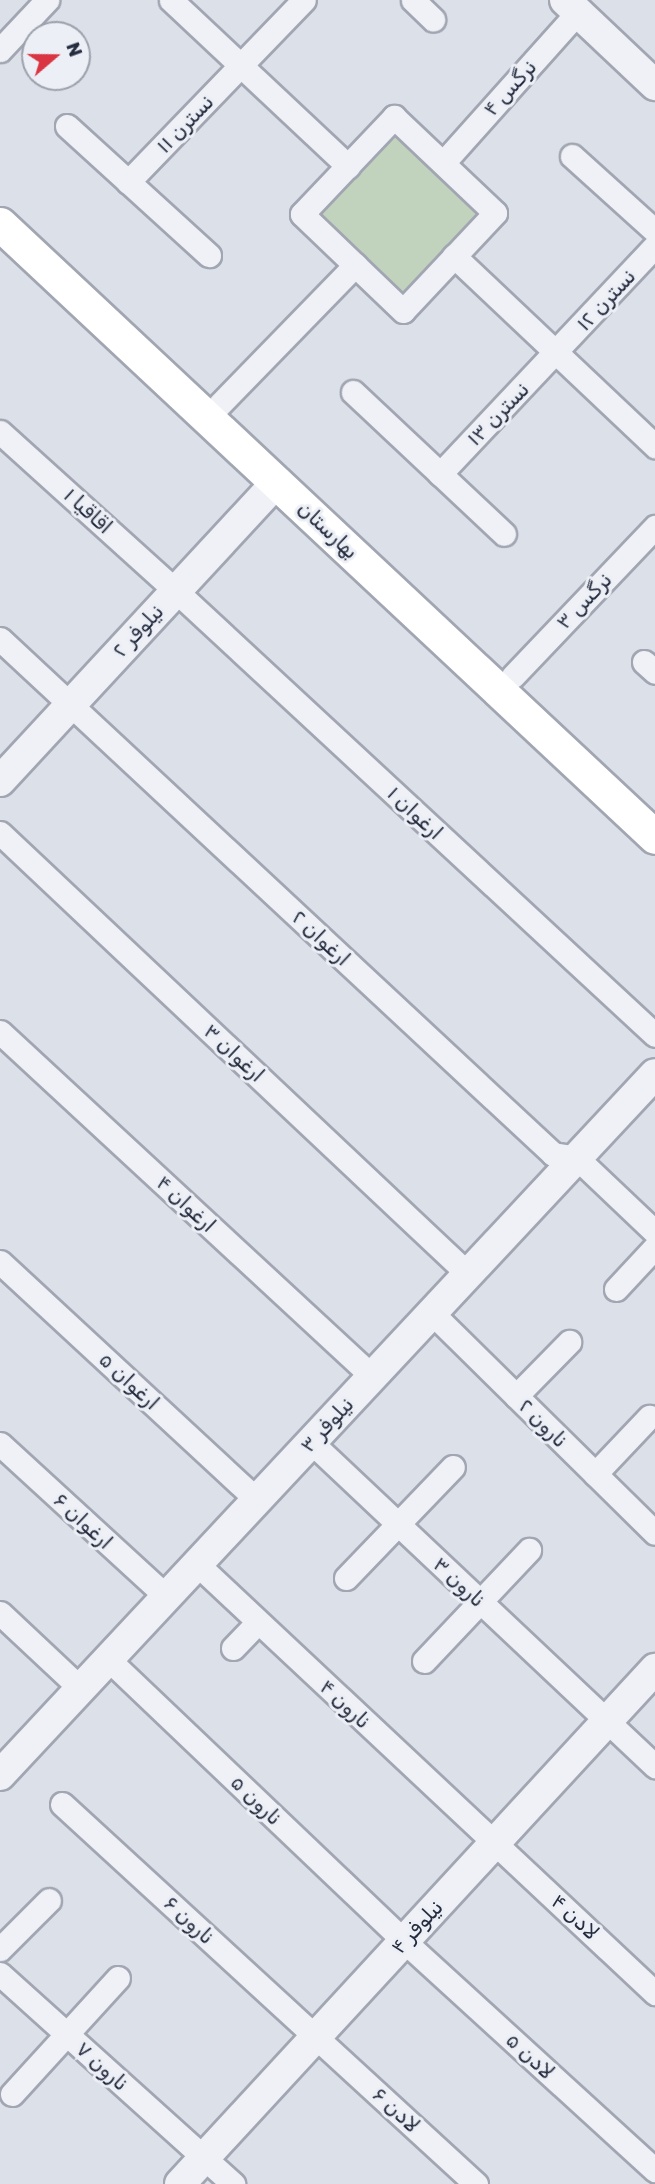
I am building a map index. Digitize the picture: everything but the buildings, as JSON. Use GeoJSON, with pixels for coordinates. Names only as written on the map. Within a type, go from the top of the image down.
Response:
{"type":"FeatureCollection","features":[{"type":"Feature","properties":{"kind":"main road","name":"بهارستان"},"geometry":{"type":"LineString","coordinates":[[0,198],[655,806]]}},
{"type":"Feature","properties":{"kind":"main road","name":"بهارستان"},"geometry":{"type":"LineString","coordinates":[[0,224],[655,836]]}},
{"type":"Feature","properties":{"kind":"street"},"geometry":{"type":"LineString","coordinates":[[0,50],[47,0]]}},
{"type":"Feature","properties":{"kind":"street"},"geometry":{"type":"LineString","coordinates":[[171,0],[348,166]]}},
{"type":"Feature","properties":{"kind":"street","name":"نسترن ۱۱"},"geometry":{"type":"LineString","coordinates":[[128,182],[304,0]]}},
{"type":"Feature","properties":{"kind":"street"},"geometry":{"type":"LineString","coordinates":[[413,0],[433,19]]}},
{"type":"Feature","properties":{"kind":"street"},"geometry":{"type":"LineString","coordinates":[[571,6],[655,85]]}},
{"type":"Feature","properties":{"kind":"street","name":"نرگس ۴"},"geometry":{"type":"LineString","coordinates":[[443,163],[571,6]]}},
{"type":"Feature","properties":{"kind":"street"},"geometry":{"type":"LineString","coordinates":[[394,117],[443,163],[495,213],[403,311],[302,214],[394,117]]}},
{"type":"Feature","properties":{"kind":"street"},"geometry":{"type":"LineString","coordinates":[[67,127],[209,256]]}},
{"type":"Feature","properties":{"kind":"street"},"geometry":{"type":"LineString","coordinates":[[572,156],[655,231]]}},
{"type":"Feature","properties":{"kind":"street","name":"نسترن ۱۲"},"geometry":{"type":"LineString","coordinates":[[556,354],[655,246]]}},
{"type":"Feature","properties":{"kind":"street"},"geometry":{"type":"LineString","coordinates":[[454,256],[655,446]]}},
{"type":"Feature","properties":{"kind":"street"},"geometry":{"type":"LineString","coordinates":[[220,404],[355,265]]}},
{"type":"Feature","properties":{"kind":"street","name":"نسترن ۱۳"},"geometry":{"type":"LineString","coordinates":[[440,474],[556,354]]}},
{"type":"Feature","properties":{"kind":"street"},"geometry":{"type":"LineString","coordinates":[[353,392],[503,534]]}},
{"type":"Feature","properties":{"kind":"street","name":"اقاقیا ۱"},"geometry":{"type":"LineString","coordinates":[[0,432],[176,591]]}},
{"type":"Feature","properties":{"kind":"street","name":"نیلوفر ۲"},"geometry":{"type":"LineString","coordinates":[[0,781],[277,482]]}},
{"type":"Feature","properties":{"kind":"street","name":"نرگس ۳"},"geometry":{"type":"LineString","coordinates":[[513,676],[655,527]]}},
{"type":"Feature","properties":{"kind":"street","name":"ارغوان ۱"},"geometry":{"type":"LineString","coordinates":[[176,591],[655,1035]]}},
{"type":"Feature","properties":{"kind":"street","name":"ارغوان ۲"},"geometry":{"type":"LineString","coordinates":[[0,639],[554,1154],[577,1158]]}},
{"type":"Feature","properties":{"kind":"street","name":"ارغوان ۳"},"geometry":{"type":"LineString","coordinates":[[0,832],[468,1274]]}},
{"type":"Feature","properties":{"kind":"street","name":"ارغوان ۴"},"geometry":{"type":"LineString","coordinates":[[0,1032],[373,1377]]}},
{"type":"Feature","properties":{"kind":"street","name":"نیلوفر ۳"},"geometry":{"type":"LineString","coordinates":[[0,1775],[655,1074]]}},
{"type":"Feature","properties":{"kind":"street"},"geometry":{"type":"LineString","coordinates":[[577,1158],[655,1232]]}},
{"type":"Feature","properties":{"kind":"street"},"geometry":{"type":"LineString","coordinates":[[616,1289],[655,1247]]}},
{"type":"Feature","properties":{"kind":"street","name":"ارغوان ۵"},"geometry":{"type":"LineString","coordinates":[[0,1262],[257,1500]]}},
{"type":"Feature","properties":{"kind":"street","name":"نارون ۲"},"geometry":{"type":"LineString","coordinates":[[432,1313],[655,1533]]}},
{"type":"Feature","properties":{"kind":"street"},"geometry":{"type":"LineString","coordinates":[[516,1396],[569,1342]]}},
{"type":"Feature","properties":{"kind":"street"},"geometry":{"type":"LineString","coordinates":[[595,1474],[649,1416]]}},
{"type":"Feature","properties":{"kind":"street","name":"نارون ۳"},"geometry":{"type":"LineString","coordinates":[[311,1442],[655,1766]]}},
{"type":"Feature","properties":{"kind":"street","name":"ارغوان ۶"},"geometry":{"type":"LineString","coordinates":[[0,1444],[167,1597]]}},
{"type":"Feature","properties":{"kind":"street"},"geometry":{"type":"LineString","coordinates":[[346,1578],[453,1467]]}},
{"type":"Feature","properties":{"kind":"street"},"geometry":{"type":"LineString","coordinates":[[424,1661],[529,1550]]}},
{"type":"Feature","properties":{"kind":"street","name":"نارون ۴"},"geometry":{"type":"LineString","coordinates":[[197,1564],[257,1623],[495,1842]]}},
{"type":"Feature","properties":{"kind":"street"},"geometry":{"type":"LineString","coordinates":[[0,1613],[81,1689]]}},
{"type":"Feature","properties":{"kind":"street"},"geometry":{"type":"LineString","coordinates":[[233,1648],[257,1623]]}},
{"type":"Feature","properties":{"kind":"street","name":"نارون ۵"},"geometry":{"type":"LineString","coordinates":[[108,1660],[404,1941]]}},
{"type":"Feature","properties":{"kind":"street","name":"نیلوفر ۴"},"geometry":{"type":"LineString","coordinates":[[180,2184],[655,1669]]}},
{"type":"Feature","properties":{"kind":"street","name":"نارون ۶"},"geometry":{"type":"LineString","coordinates":[[62,1804],[316,2036]]}},
{"type":"Feature","properties":{"kind":"street","name":"لادن ۴"},"geometry":{"type":"LineString","coordinates":[[495,1842],[655,1993]]}},
{"type":"Feature","properties":{"kind":"street"},"geometry":{"type":"LineString","coordinates":[[0,1949],[49,1900]]}},
{"type":"Feature","properties":{"kind":"street","name":"لادن ۵"},"geometry":{"type":"LineString","coordinates":[[404,1941],[655,2170]]}},
{"type":"Feature","properties":{"kind":"street","name":"نارون ۷"},"geometry":{"type":"LineString","coordinates":[[0,1974],[233,2184]]}},
{"type":"Feature","properties":{"kind":"street"},"geometry":{"type":"LineString","coordinates":[[12,2094],[118,1978]]}},
{"type":"Feature","properties":{"kind":"street","name":"لادن ۶"},"geometry":{"type":"LineString","coordinates":[[316,2036],[476,2184]]}},
{"type":"Feature","properties":{"kind":"green space"},"geometry":{"type":"Polygon","coordinates":[[[393,130],[480,212],[400,297],[313,215],[393,130]]]}}]}
